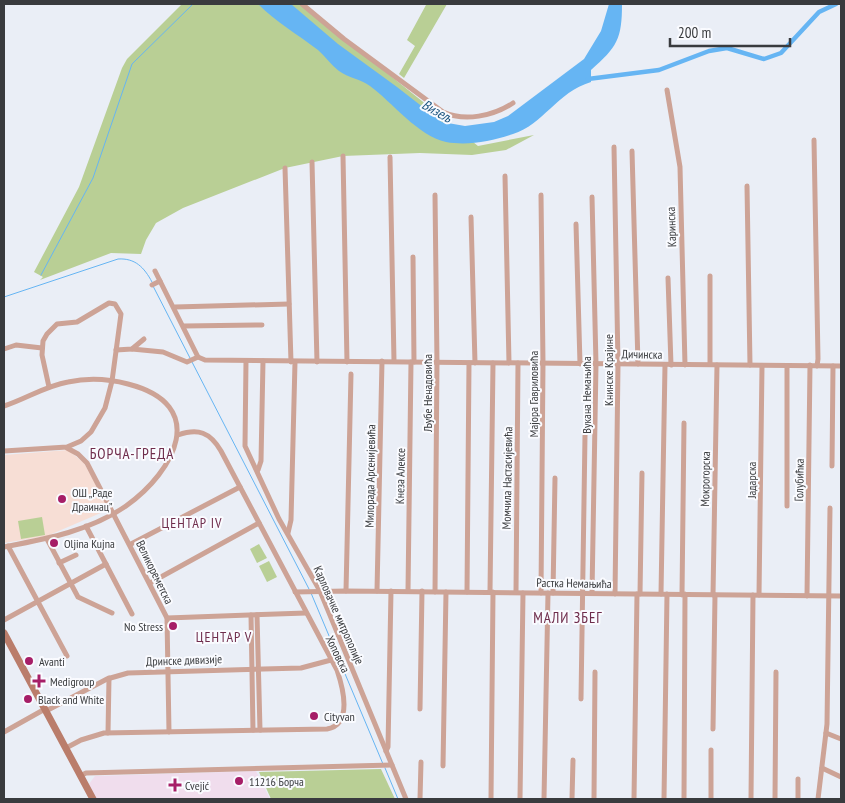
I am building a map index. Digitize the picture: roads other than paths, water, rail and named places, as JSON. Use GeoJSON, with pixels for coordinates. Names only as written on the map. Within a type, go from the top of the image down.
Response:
{"type":"FeatureCollection","features":[{"type":"Feature","properties":{"kind":"street"},"geometry":{"type":"LineString","coordinates":[[302,4],[344,39],[405,82],[438,110],[457,117],[465,117],[495,112],[513,103]]}},
{"type":"Feature","properties":{"kind":"street","name":"Каринска"},"geometry":{"type":"LineString","coordinates":[[667,90],[680,167],[685,364]]}},
{"type":"Feature","properties":{"kind":"street","name":"Голубићка"},"geometry":{"type":"LineString","coordinates":[[807,596],[814,366],[818,341],[814,140]]}},
{"type":"Feature","properties":{"kind":"street","name":"Книнске Крајине"},"geometry":{"type":"LineString","coordinates":[[614,147],[618,364],[615,594]]}},
{"type":"Feature","properties":{"kind":"street"},"geometry":{"type":"LineString","coordinates":[[632,151],[638,364]]}},
{"type":"Feature","properties":{"kind":"street"},"geometry":{"type":"LineString","coordinates":[[343,156],[347,362]]}},
{"type":"Feature","properties":{"kind":"street"},"geometry":{"type":"LineString","coordinates":[[390,156],[394,362]]}},
{"type":"Feature","properties":{"kind":"street"},"geometry":{"type":"LineString","coordinates":[[312,162],[317,362]]}},
{"type":"Feature","properties":{"kind":"street"},"geometry":{"type":"LineString","coordinates":[[285,168],[289,304],[293,362],[291,520],[288,533]]}},
{"type":"Feature","properties":{"kind":"street"},"geometry":{"type":"LineString","coordinates":[[505,176],[509,363]]}},
{"type":"Feature","properties":{"kind":"street"},"geometry":{"type":"LineString","coordinates":[[747,186],[750,365]]}},
{"type":"Feature","properties":{"kind":"street","name":"Мајора Гавриловића"},"geometry":{"type":"LineString","coordinates":[[541,194],[543,363],[541,593]]}},
{"type":"Feature","properties":{"kind":"street","name":"Љубе Ненадовића"},"geometry":{"type":"LineString","coordinates":[[435,195],[437,363],[436,592]]}},
{"type":"Feature","properties":{"kind":"street","name":"Вукана Немањића"},"geometry":{"type":"LineString","coordinates":[[592,197],[596,364],[592,593]]}},
{"type":"Feature","properties":{"kind":"street"},"geometry":{"type":"LineString","coordinates":[[467,592],[472,363],[470,217]]}},
{"type":"Feature","properties":{"kind":"street"},"geometry":{"type":"LineString","coordinates":[[576,224],[580,364]]}},
{"type":"Feature","properties":{"kind":"street"},"geometry":{"type":"LineString","coordinates":[[413,257],[413,362]]}},
{"type":"Feature","properties":{"kind":"street"},"geometry":{"type":"LineString","coordinates":[[155,271],[156,283],[175,307],[196,359]]}},
{"type":"Feature","properties":{"kind":"street"},"geometry":{"type":"LineString","coordinates":[[710,276],[710,364]]}},
{"type":"Feature","properties":{"kind":"street"},"geometry":{"type":"LineString","coordinates":[[668,278],[672,365]]}},
{"type":"Feature","properties":{"kind":"street"},"geometry":{"type":"LineString","coordinates":[[4,452],[67,447],[81,441],[95,427],[107,402],[112,381],[121,314],[117,306],[110,302],[77,322],[56,325],[45,337],[42,348],[42,362],[49,387]]}},
{"type":"Feature","properties":{"kind":"street"},"geometry":{"type":"LineString","coordinates":[[175,307],[289,304]]}},
{"type":"Feature","properties":{"kind":"street"},"geometry":{"type":"LineString","coordinates":[[184,326],[262,325]]}},
{"type":"Feature","properties":{"kind":"street"},"geometry":{"type":"LineString","coordinates":[[132,349],[144,339]]}},
{"type":"Feature","properties":{"kind":"street"},"geometry":{"type":"LineString","coordinates":[[4,348],[16,345],[42,348]]}},
{"type":"Feature","properties":{"kind":"street","name":"Дичинска"},"geometry":{"type":"LineString","coordinates":[[116,350],[132,349],[163,352],[196,359],[246,361],[841,366]]}},
{"type":"Feature","properties":{"kind":"street","name":"Карловачке митрополије"},"geometry":{"type":"LineString","coordinates":[[246,361],[245,443],[288,533],[320,591],[406,799]]}},
{"type":"Feature","properties":{"kind":"street"},"geometry":{"type":"LineString","coordinates":[[258,470],[261,461],[263,361]]}},
{"type":"Feature","properties":{"kind":"street","name":"Милорада Арсенијевића"},"geometry":{"type":"LineString","coordinates":[[377,591],[382,361]]}},
{"type":"Feature","properties":{"kind":"street","name":"Кнеза Алексе"},"geometry":{"type":"LineString","coordinates":[[408,591],[413,362]]}},
{"type":"Feature","properties":{"kind":"street"},"geometry":{"type":"LineString","coordinates":[[490,799],[493,363]]}},
{"type":"Feature","properties":{"kind":"street","name":"Момчила Настасијевића"},"geometry":{"type":"LineString","coordinates":[[516,592],[518,363]]}},
{"type":"Feature","properties":{"kind":"street","name":"Мокрогорска"},"geometry":{"type":"LineString","coordinates":[[713,729],[717,364]]}},
{"type":"Feature","properties":{"kind":"street"},"geometry":{"type":"LineString","coordinates":[[664,799],[665,365]]}},
{"type":"Feature","properties":{"kind":"street","name":"Јадарска"},"geometry":{"type":"LineString","coordinates":[[759,595],[762,366]]}},
{"type":"Feature","properties":{"kind":"street"},"geometry":{"type":"LineString","coordinates":[[787,366],[787,506]]}},
{"type":"Feature","properties":{"kind":"street"},"geometry":{"type":"LineString","coordinates":[[832,466],[833,366]]}},
{"type":"Feature","properties":{"kind":"street"},"geometry":{"type":"LineString","coordinates":[[346,590],[351,374]]}},
{"type":"Feature","properties":{"kind":"street"},"geometry":{"type":"LineString","coordinates":[[4,406],[49,387],[77,380],[112,381],[156,394],[170,410],[178,435],[172,459],[164,470],[145,490],[115,514],[47,539],[6,546],[67,656]]}},
{"type":"Feature","properties":{"kind":"street"},"geometry":{"type":"LineString","coordinates":[[684,423],[684,799]]}},
{"type":"Feature","properties":{"kind":"street","name":"Хоповска"},"geometry":{"type":"LineString","coordinates":[[66,748],[81,740],[108,733],[327,729],[337,725],[342,718],[343,699],[341,681],[297,592],[216,443],[208,435],[195,430],[178,435]]}},
{"type":"Feature","properties":{"kind":"street"},"geometry":{"type":"LineString","coordinates":[[581,699],[585,435]]}},
{"type":"Feature","properties":{"kind":"street","name":"Великореметска"},"geometry":{"type":"LineString","coordinates":[[67,447],[87,463],[131,544],[167,618],[169,732]]}},
{"type":"Feature","properties":{"kind":"street"},"geometry":{"type":"LineString","coordinates":[[634,799],[642,473]]}},
{"type":"Feature","properties":{"kind":"street"},"geometry":{"type":"LineString","coordinates":[[544,799],[555,478]]}},
{"type":"Feature","properties":{"kind":"street"},"geometry":{"type":"LineString","coordinates":[[131,544],[240,487]]}},
{"type":"Feature","properties":{"kind":"street"},"geometry":{"type":"LineString","coordinates":[[818,799],[826,733],[830,508]]}},
{"type":"Feature","properties":{"kind":"street"},"geometry":{"type":"LineString","coordinates":[[150,583],[259,524]]}},
{"type":"Feature","properties":{"kind":"street"},"geometry":{"type":"LineString","coordinates":[[86,526],[132,614]]}},
{"type":"Feature","properties":{"kind":"street"},"geometry":{"type":"LineString","coordinates":[[47,539],[79,598],[112,613]]}},
{"type":"Feature","properties":{"kind":"street"},"geometry":{"type":"LineString","coordinates":[[60,563],[76,555]]}},
{"type":"Feature","properties":{"kind":"street"},"geometry":{"type":"LineString","coordinates":[[4,620],[106,564]]}},
{"type":"Feature","properties":{"kind":"street","name":"Растка Немањића"},"geometry":{"type":"LineString","coordinates":[[297,592],[346,590],[841,596]]}},
{"type":"Feature","properties":{"kind":"street"},"geometry":{"type":"LineString","coordinates":[[386,751],[388,748],[390,695],[391,591]]}},
{"type":"Feature","properties":{"kind":"street"},"geometry":{"type":"LineString","coordinates":[[420,709],[422,591]]}},
{"type":"Feature","properties":{"kind":"street"},"geometry":{"type":"LineString","coordinates":[[444,766],[446,592]]}},
{"type":"Feature","properties":{"kind":"street"},"geometry":{"type":"LineString","coordinates":[[520,799],[523,592]]}},
{"type":"Feature","properties":{"kind":"street"},"geometry":{"type":"LineString","coordinates":[[751,799],[753,595]]}},
{"type":"Feature","properties":{"kind":"street"},"geometry":{"type":"LineString","coordinates":[[167,618],[306,613]]}},
{"type":"Feature","properties":{"kind":"street"},"geometry":{"type":"LineString","coordinates":[[251,614],[253,730]]}},
{"type":"Feature","properties":{"kind":"street"},"geometry":{"type":"LineString","coordinates":[[257,614],[260,730]]}},
{"type":"Feature","properties":{"kind":"street"},"geometry":{"type":"LineString","coordinates":[[4,633],[93,799]]}},
{"type":"Feature","properties":{"kind":"street","name":"Дринске дивизије"},"geometry":{"type":"LineString","coordinates":[[4,732],[108,678],[137,672],[168,670],[309,667],[331,660]]}},
{"type":"Feature","properties":{"kind":"street"},"geometry":{"type":"LineString","coordinates":[[594,672],[594,799]]}},
{"type":"Feature","properties":{"kind":"street"},"geometry":{"type":"LineString","coordinates":[[776,672],[776,799]]}},
{"type":"Feature","properties":{"kind":"street"},"geometry":{"type":"LineString","coordinates":[[108,678],[108,733]]}},
{"type":"Feature","properties":{"kind":"street"},"geometry":{"type":"LineString","coordinates":[[826,733],[841,740]]}},
{"type":"Feature","properties":{"kind":"street"},"geometry":{"type":"LineString","coordinates":[[711,750],[711,799]]}},
{"type":"Feature","properties":{"kind":"street"},"geometry":{"type":"LineString","coordinates":[[572,799],[573,760]]}},
{"type":"Feature","properties":{"kind":"street"},"geometry":{"type":"LineString","coordinates":[[420,799],[421,762]]}},
{"type":"Feature","properties":{"kind":"street"},"geometry":{"type":"LineString","coordinates":[[80,776],[86,773],[392,766]]}},
{"type":"Feature","properties":{"kind":"street"},"geometry":{"type":"LineString","coordinates":[[822,768],[841,776]]}},
{"type":"Feature","properties":{"kind":"street"},"geometry":{"type":"LineString","coordinates":[[798,779],[798,799]]}},
{"type":"Feature","properties":{"kind":"water"},"geometry":{"type":"Polygon","coordinates":[[[258,4],[291,4],[338,44],[442,122],[465,126],[494,122],[508,116],[584,59],[601,31],[609,4],[622,4],[622,16],[616,42],[607,55],[591,70],[591,82],[579,87],[559,100],[524,130],[497,139],[454,143],[436,139],[415,126],[370,86],[339,71],[318,50],[279,22],[258,4]]]}},
{"type":"Feature","properties":{"kind":"waterway"},"geometry":{"type":"LineString","coordinates":[[41,275],[93,178],[132,64],[193,4]]}},
{"type":"Feature","properties":{"kind":"waterway"},"geometry":{"type":"LineString","coordinates":[[588,79],[659,70],[709,51],[727,48],[764,59],[781,53],[819,12],[836,4]]}},
{"type":"Feature","properties":{"kind":"waterway"},"geometry":{"type":"LineString","coordinates":[[4,297],[118,259],[129,260],[138,264],[152,282]]}},
{"type":"Feature","properties":{"kind":"waterway"},"geometry":{"type":"LineString","coordinates":[[153,286],[190,358]]}},
{"type":"Feature","properties":{"kind":"waterway"},"geometry":{"type":"LineString","coordinates":[[192,362],[309,589]]}},
{"type":"Feature","properties":{"kind":"waterway"},"geometry":{"type":"LineString","coordinates":[[311,593],[383,764]]}},
{"type":"Feature","properties":{"kind":"waterway"},"geometry":{"type":"LineString","coordinates":[[385,768],[398,799]]}},
{"type":"Feature","properties":{"kind":"place","name":"ОШ „Раде Драинац”"},"geometry":{"type":"Point","coordinates":[62,499]}},
{"type":"Feature","properties":{"kind":"place","name":"Oljina Kujna"},"geometry":{"type":"Point","coordinates":[54,543]}},
{"type":"Feature","properties":{"kind":"place","name":"No Stress"},"geometry":{"type":"Point","coordinates":[173,626]}},
{"type":"Feature","properties":{"kind":"place","name":"Avanti"},"geometry":{"type":"Point","coordinates":[29,661]}},
{"type":"Feature","properties":{"kind":"place","name":"Medigroup"},"geometry":{"type":"Point","coordinates":[39,681]}},
{"type":"Feature","properties":{"kind":"place","name":"Black and White"},"geometry":{"type":"Point","coordinates":[28,699]}},
{"type":"Feature","properties":{"kind":"place","name":"Cityvan"},"geometry":{"type":"Point","coordinates":[314,716]}},
{"type":"Feature","properties":{"kind":"place","name":"11216 Борча"},"geometry":{"type":"Point","coordinates":[239,781]}},
{"type":"Feature","properties":{"kind":"place","name":"Cvejić"},"geometry":{"type":"Point","coordinates":[175,785]}},
{"type":"Feature","properties":{"kind":"district","name":"БОРЧА-ГРЕДА"},"geometry":{"type":"Point","coordinates":[132,453]}},
{"type":"Feature","properties":{"kind":"district","name":"ЦЕНТАР IV"},"geometry":{"type":"Point","coordinates":[192,523]}},
{"type":"Feature","properties":{"kind":"district","name":"МАЛИ ЗБЕГ"},"geometry":{"type":"Point","coordinates":[568,617]}},
{"type":"Feature","properties":{"kind":"district","name":"ЦЕНТАР V"},"geometry":{"type":"Point","coordinates":[224,637]}},
{"type":"Feature","properties":{"kind":"water label","name":"Визељ"},"geometry":{"type":"Point","coordinates":[437,111]}}]}
